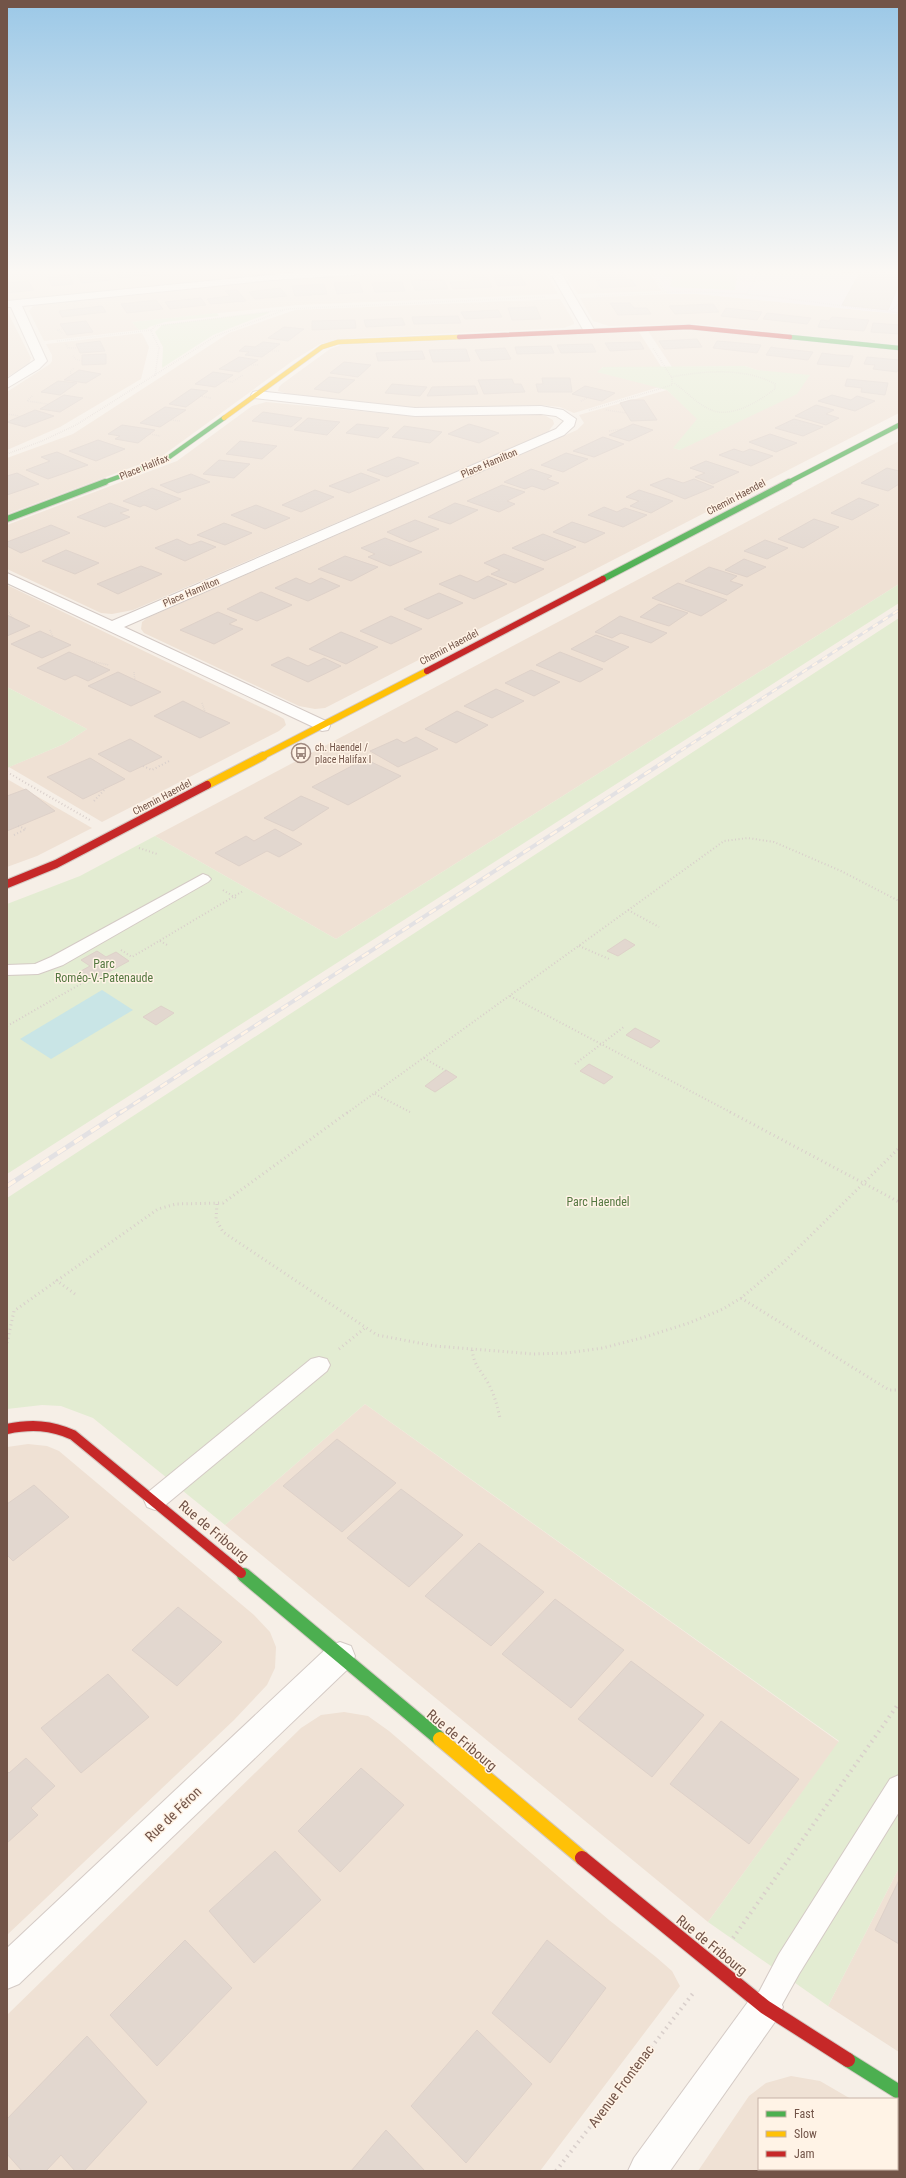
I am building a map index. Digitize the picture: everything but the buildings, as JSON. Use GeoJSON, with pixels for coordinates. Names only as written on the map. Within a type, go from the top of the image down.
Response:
{"type":"FeatureCollection","features":[{"type":"Feature","properties":{"kind":"street"},"geometry":{"type":"LineString","coordinates":[[7,384],[24,374]]}},
{"type":"Feature","properties":{"kind":"street","name":"Place Halifax"},"geometry":{"type":"LineString","coordinates":[[7,519],[166,460],[285,374]]}},
{"type":"Feature","properties":{"kind":"street","name":"Place Hamilton"},"geometry":{"type":"LineString","coordinates":[[111,626],[560,432],[570,422],[570,419],[564,415],[541,410],[415,412],[257,394]]}},
{"type":"Feature","properties":{"kind":"street","name":"Chemin Haendel"},"geometry":{"type":"LineString","coordinates":[[7,884],[80,852],[899,425]]}},
{"type":"Feature","properties":{"kind":"street"},"geometry":{"type":"LineString","coordinates":[[7,577],[322,726]]}},
{"type":"Feature","properties":{"kind":"street","name":"Rue de Fribourg"},"geometry":{"type":"LineString","coordinates":[[7,1429],[32,1424],[51,1426],[68,1430],[82,1440],[340,1656],[765,2007],[899,2092]]}},
{"type":"Feature","properties":{"kind":"street","name":"Rue de Féron"},"geometry":{"type":"LineString","coordinates":[[7,1972],[340,1656]]}},
{"type":"Feature","properties":{"kind":"street"},"geometry":{"type":"LineString","coordinates":[[647,2171],[765,2007]]}},
{"type":"Feature","properties":{"kind":"lane"},"geometry":{"type":"LineString","coordinates":[[7,970],[38,969],[57,961],[203,879]]}},
{"type":"Feature","properties":{"kind":"lane"},"geometry":{"type":"LineString","coordinates":[[155,1500],[319,1365]]}},
{"type":"Feature","properties":{"kind":"lane"},"geometry":{"type":"LineString","coordinates":[[765,2007],[789,1964],[899,1788]]}},
{"type":"Feature","properties":{"kind":"path"},"geometry":{"type":"LineString","coordinates":[[7,454],[65,431],[159,374]]}},
{"type":"Feature","properties":{"kind":"path"},"geometry":{"type":"LineString","coordinates":[[669,374],[674,383],[708,410],[721,413],[743,407],[776,389],[775,384],[763,378],[719,374]]}},
{"type":"Feature","properties":{"kind":"path"},"geometry":{"type":"LineString","coordinates":[[671,377],[689,374]]}},
{"type":"Feature","properties":{"kind":"path"},"geometry":{"type":"LineString","coordinates":[[224,381],[232,382],[243,375]]}},
{"type":"Feature","properties":{"kind":"path"},"geometry":{"type":"LineString","coordinates":[[585,412],[668,388],[674,383]]}},
{"type":"Feature","properties":{"kind":"path"},"geometry":{"type":"LineString","coordinates":[[32,396],[27,401],[48,404]]}},
{"type":"Feature","properties":{"kind":"path"},"geometry":{"type":"LineString","coordinates":[[200,396],[211,398],[207,401]]}},
{"type":"Feature","properties":{"kind":"path"},"geometry":{"type":"LineString","coordinates":[[579,401],[589,398]]}},
{"type":"Feature","properties":{"kind":"path"},"geometry":{"type":"LineString","coordinates":[[606,410],[626,413]]}},
{"type":"Feature","properties":{"kind":"path"},"geometry":{"type":"LineString","coordinates":[[7,414],[19,416]]}},
{"type":"Feature","properties":{"kind":"path"},"geometry":{"type":"LineString","coordinates":[[171,420],[179,421],[185,417]]}},
{"type":"Feature","properties":{"kind":"path"},"geometry":{"type":"LineString","coordinates":[[609,431],[622,429]]}},
{"type":"Feature","properties":{"kind":"path"},"geometry":{"type":"LineString","coordinates":[[8,611],[13,618]]}},
{"type":"Feature","properties":{"kind":"path"},"geometry":{"type":"LineString","coordinates":[[50,630],[53,637]]}},
{"type":"Feature","properties":{"kind":"path"},"geometry":{"type":"LineString","coordinates":[[90,661],[109,664]]}},
{"type":"Feature","properties":{"kind":"path"},"geometry":{"type":"LineString","coordinates":[[134,672],[136,680]]}},
{"type":"Feature","properties":{"kind":"path"},"geometry":{"type":"LineString","coordinates":[[202,703],[205,712]]}},
{"type":"Feature","properties":{"kind":"path"},"geometry":{"type":"LineString","coordinates":[[143,766],[152,770],[171,760]]}},
{"type":"Feature","properties":{"kind":"path"},"geometry":{"type":"LineString","coordinates":[[7,772],[94,822]]}},
{"type":"Feature","properties":{"kind":"path"},"geometry":{"type":"LineString","coordinates":[[94,801],[106,788]]}},
{"type":"Feature","properties":{"kind":"path"},"geometry":{"type":"LineString","coordinates":[[14,835],[26,830],[18,826]]}},
{"type":"Feature","properties":{"kind":"path"},"geometry":{"type":"LineString","coordinates":[[7,1343],[14,1311],[158,1208],[176,1204],[223,1203],[708,851],[724,841],[736,838],[764,839],[864,882],[899,901]]}},
{"type":"Feature","properties":{"kind":"path"},"geometry":{"type":"LineString","coordinates":[[144,851],[157,854]]}},
{"type":"Feature","properties":{"kind":"path"},"geometry":{"type":"LineString","coordinates":[[116,947],[132,957],[243,891]]}},
{"type":"Feature","properties":{"kind":"path"},"geometry":{"type":"LineString","coordinates":[[628,910],[659,927]]}},
{"type":"Feature","properties":{"kind":"path"},"geometry":{"type":"LineString","coordinates":[[160,941],[167,945]]}},
{"type":"Feature","properties":{"kind":"path"},"geometry":{"type":"LineString","coordinates":[[579,946],[609,959]]}},
{"type":"Feature","properties":{"kind":"path"},"geometry":{"type":"LineString","coordinates":[[7,1026],[91,978]]}},
{"type":"Feature","properties":{"kind":"path"},"geometry":{"type":"LineString","coordinates":[[510,996],[899,1202]]}},
{"type":"Feature","properties":{"kind":"path"},"geometry":{"type":"LineString","coordinates":[[575,1064],[625,1026]]}},
{"type":"Feature","properties":{"kind":"path"},"geometry":{"type":"LineString","coordinates":[[424,1058],[448,1072]]}},
{"type":"Feature","properties":{"kind":"path"},"geometry":{"type":"LineString","coordinates":[[375,1094],[410,1112]]}},
{"type":"Feature","properties":{"kind":"path"},"geometry":{"type":"LineString","coordinates":[[217,1204],[215,1216],[216,1223],[223,1232],[365,1328],[377,1334],[393,1339],[472,1350],[534,1354],[567,1353],[603,1348],[689,1323],[723,1309],[742,1298],[784,1262],[899,1148]]}},
{"type":"Feature","properties":{"kind":"path"},"geometry":{"type":"LineString","coordinates":[[56,1280],[75,1294]]}},
{"type":"Feature","properties":{"kind":"path"},"geometry":{"type":"LineString","coordinates":[[742,1298],[889,1390],[899,1390]]}},
{"type":"Feature","properties":{"kind":"path"},"geometry":{"type":"LineString","coordinates":[[353,1338],[365,1328]]}},
{"type":"Feature","properties":{"kind":"path"},"geometry":{"type":"LineString","coordinates":[[472,1350],[475,1365],[487,1381],[495,1397],[500,1418]]}},
{"type":"Feature","properties":{"kind":"path"},"geometry":{"type":"LineString","coordinates":[[732,1939],[899,1703]]}},
{"type":"Feature","properties":{"kind":"path","name":"Avenue Frontenac"},"geometry":{"type":"LineString","coordinates":[[556,2171],[686,2002]]}},
{"type":"Feature","properties":{"kind":"shaded area"},"geometry":{"type":"Polygon","coordinates":[[[7,374],[13,374],[7,377],[7,374]]]}},
{"type":"Feature","properties":{"kind":"shaded area"},"geometry":{"type":"Polygon","coordinates":[[[35,374],[142,374],[141,379],[60,427],[7,450],[7,392],[35,374]]]}},
{"type":"Feature","properties":{"kind":"shaded area"},"geometry":{"type":"Polygon","coordinates":[[[166,374],[275,374],[162,456],[7,514],[7,458],[73,434],[166,374]]]}},
{"type":"Feature","properties":{"kind":"shaded area"},"geometry":{"type":"Polygon","coordinates":[[[296,374],[605,374],[659,387],[574,413],[560,407],[540,405],[418,409],[292,395],[278,391],[282,384],[296,374]]]}},
{"type":"Feature","properties":{"kind":"shaded area"},"geometry":{"type":"Polygon","coordinates":[[[753,374],[899,374],[899,413],[325,708],[315,709],[299,706],[144,633],[141,629],[142,622],[147,618],[577,430],[584,423],[579,415],[667,390],[698,419],[674,448],[680,450],[753,374]]]}},
{"type":"Feature","properties":{"kind":"shaded area"},"geometry":{"type":"Polygon","coordinates":[[[266,402],[412,416],[534,413],[546,416],[553,420],[554,424],[548,432],[133,610],[112,614],[101,613],[7,569],[7,525],[177,461],[252,406],[266,402]]]}},
{"type":"Feature","properties":{"kind":"shaded area"},"geometry":{"type":"Polygon","coordinates":[[[899,441],[899,584],[336,939],[155,836],[899,441]]]}},
{"type":"Feature","properties":{"kind":"shaded area"},"geometry":{"type":"Polygon","coordinates":[[[7,585],[279,716],[284,719],[286,725],[279,731],[102,822],[9,767],[64,744],[87,729],[7,687],[7,585]]]}},
{"type":"Feature","properties":{"kind":"shaded area"},"geometry":{"type":"Polygon","coordinates":[[[7,779],[92,828],[37,856],[7,867],[7,779]]]}},
{"type":"Feature","properties":{"kind":"shaded area"},"geometry":{"type":"Polygon","coordinates":[[[365,1404],[839,1742],[708,1922],[225,1525],[365,1404]]]}},
{"type":"Feature","properties":{"kind":"shaded area"},"geometry":{"type":"Polygon","coordinates":[[[28,1444],[47,1446],[59,1451],[254,1615],[270,1632],[276,1647],[275,1668],[267,1685],[234,1720],[7,1935],[7,1447],[28,1444]]]}},
{"type":"Feature","properties":{"kind":"shaded area"},"geometry":{"type":"Polygon","coordinates":[[[344,1712],[368,1716],[389,1731],[609,1920],[672,1971],[680,1986],[540,2171],[7,2171],[7,2015],[301,1728],[321,1715],[344,1712]]]}},
{"type":"Feature","properties":{"kind":"shaded area"},"geometry":{"type":"Polygon","coordinates":[[[899,1868],[899,2052],[828,2006],[899,1868]]]}},
{"type":"Feature","properties":{"kind":"shaded area"},"geometry":{"type":"Polygon","coordinates":[[[791,2076],[820,2081],[849,2098],[758,2098],[758,2170],[898,2170],[898,2128],[899,2171],[698,2171],[749,2096],[766,2083],[791,2076]]]}},
{"type":"Feature","properties":{"kind":"green space"},"geometry":{"type":"Polygon","coordinates":[[[603,374],[796,374],[810,375],[797,394],[680,450],[673,448],[697,419],[667,390],[603,374]]]}},
{"type":"Feature","properties":{"kind":"green space","name":"Parc Roméo-V.-Patenaude"},"geometry":{"type":"Polygon","coordinates":[[[899,584],[899,603],[7,1174],[7,904],[80,876],[155,836],[336,939],[899,584]]]}},
{"type":"Feature","properties":{"kind":"green space","name":"Parc Haendel"},"geometry":{"type":"Polygon","coordinates":[[[899,618],[899,1868],[828,2006],[708,1922],[839,1741],[365,1404],[225,1525],[93,1418],[61,1406],[42,1405],[7,1409],[7,1198],[899,618]]]}},
{"type":"Feature","properties":{"kind":"green space"},"geometry":{"type":"Polygon","coordinates":[[[7,687],[87,729],[64,744],[7,768],[7,687]]]}},
{"type":"Feature","properties":{"kind":"water"},"geometry":{"type":"Polygon","coordinates":[[[102,990],[133,1010],[51,1059],[20,1039],[102,990]]]}},
{"type":"Feature","properties":{"kind":"railway"},"geometry":{"type":"LineString","coordinates":[[671,757],[899,610]]}},
{"type":"Feature","properties":{"kind":"railway"},"geometry":{"type":"LineString","coordinates":[[120,1113],[673,756]]}},
{"type":"Feature","properties":{"kind":"railway"},"geometry":{"type":"LineString","coordinates":[[7,1186],[121,1112]]}},
{"type":"Feature","properties":{"kind":"traffic: fast"},"geometry":{"type":"LineString","coordinates":[[7,519],[165,460],[224,418]]}},
{"type":"Feature","properties":{"kind":"traffic: fast"},"geometry":{"type":"LineString","coordinates":[[603,579],[899,425]]}},
{"type":"Feature","properties":{"kind":"traffic: fast"},"geometry":{"type":"LineString","coordinates":[[241,1573],[440,1739]]}},
{"type":"Feature","properties":{"kind":"traffic: fast"},"geometry":{"type":"LineString","coordinates":[[848,2060],[899,2092]]}},
{"type":"Feature","properties":{"kind":"traffic: slow"},"geometry":{"type":"LineString","coordinates":[[224,418],[285,374]]}},
{"type":"Feature","properties":{"kind":"traffic: slow"},"geometry":{"type":"LineString","coordinates":[[207,785],[427,671]]}},
{"type":"Feature","properties":{"kind":"traffic: slow"},"geometry":{"type":"LineString","coordinates":[[440,1739],[582,1858]]}},
{"type":"Feature","properties":{"kind":"traffic: jam"},"geometry":{"type":"LineString","coordinates":[[427,671],[603,579]]}},
{"type":"Feature","properties":{"kind":"traffic: jam"},"geometry":{"type":"LineString","coordinates":[[7,884],[56,864],[207,785]]}},
{"type":"Feature","properties":{"kind":"traffic: jam"},"geometry":{"type":"LineString","coordinates":[[7,1429],[33,1425],[49,1427],[65,1431],[73,1435],[241,1573]]}},
{"type":"Feature","properties":{"kind":"traffic: jam"},"geometry":{"type":"LineString","coordinates":[[582,1858],[765,2007],[848,2060]]}},
{"type":"Feature","properties":{"kind":"place","name":"ch. Haendel / place Halifax I"},"geometry":{"type":"Point","coordinates":[301,753]}}]}
